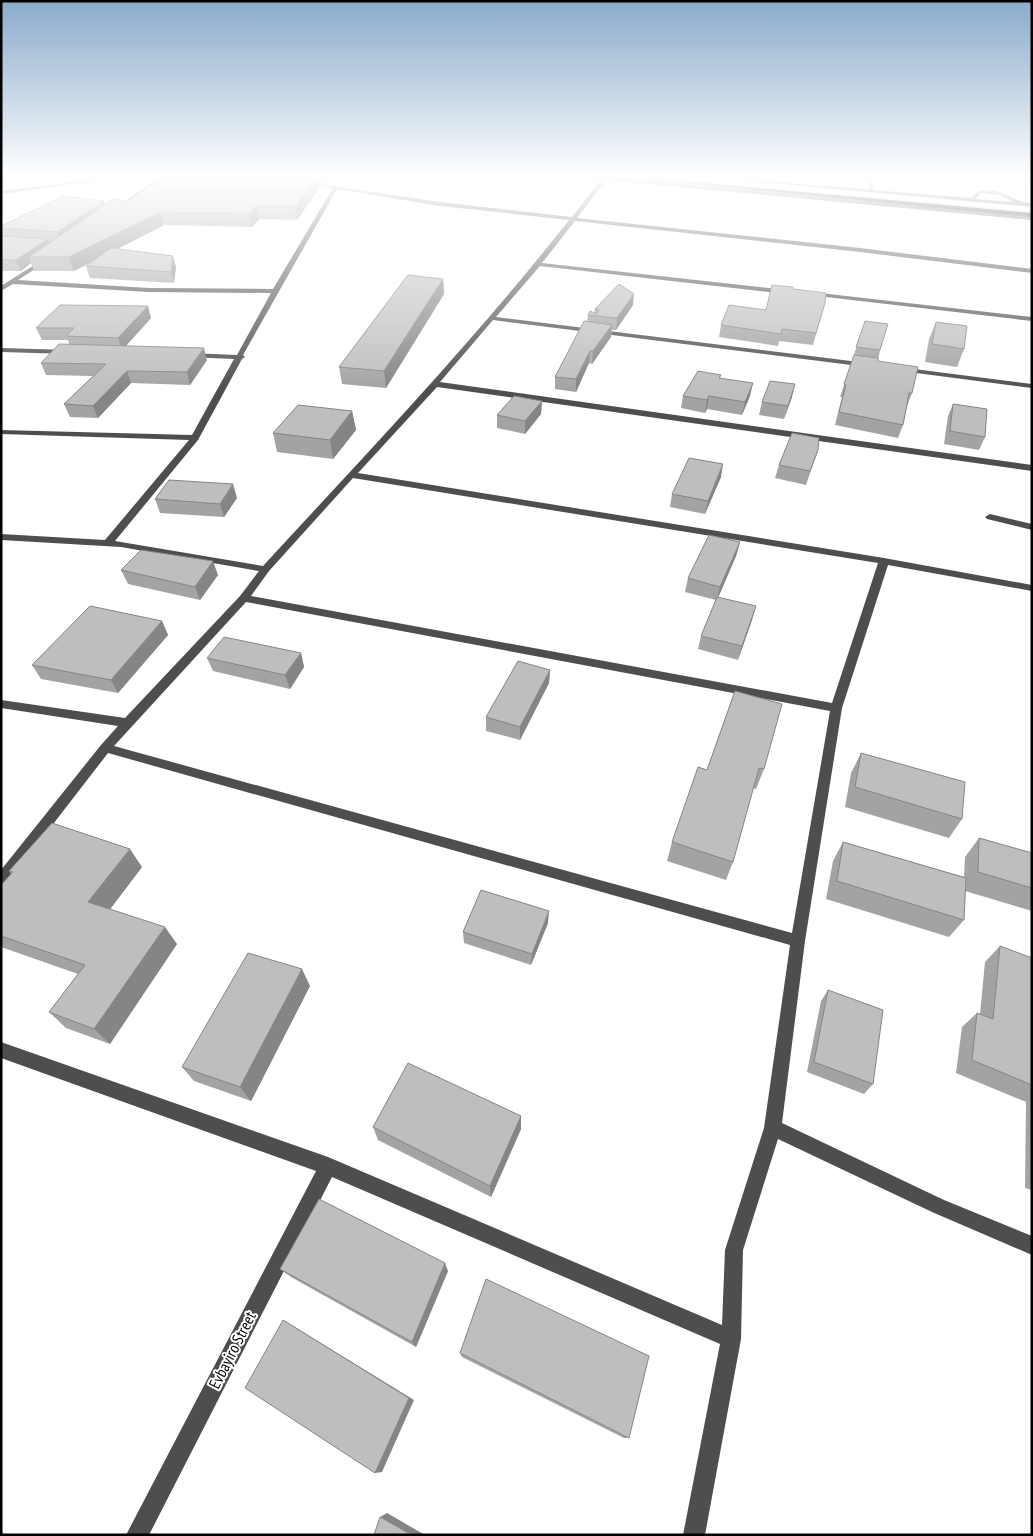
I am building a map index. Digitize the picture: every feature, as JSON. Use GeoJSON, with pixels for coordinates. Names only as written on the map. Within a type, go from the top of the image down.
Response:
{"type":"FeatureCollection","features":[{"type":"Feature","properties":{"kind":"street"},"geometry":{"type":"LineString","coordinates":[[108,543],[195,438],[274,291],[299,249]]}},
{"type":"Feature","properties":{"kind":"street"},"geometry":{"type":"LineString","coordinates":[[1,881],[105,748],[244,598],[265,569],[435,384],[550,249]]}},
{"type":"Feature","properties":{"kind":"street"},"geometry":{"type":"LineString","coordinates":[[848,249],[1032,271]]}},
{"type":"Feature","properties":{"kind":"street"},"geometry":{"type":"LineString","coordinates":[[1,289],[56,252]]}},
{"type":"Feature","properties":{"kind":"street"},"geometry":{"type":"LineString","coordinates":[[538,264],[795,293]]}},
{"type":"Feature","properties":{"kind":"street"},"geometry":{"type":"LineString","coordinates":[[13,282],[149,290],[274,291]]}},
{"type":"Feature","properties":{"kind":"street"},"geometry":{"type":"LineString","coordinates":[[805,294],[1032,319]]}},
{"type":"Feature","properties":{"kind":"street"},"geometry":{"type":"LineString","coordinates":[[492,318],[875,366]]}},
{"type":"Feature","properties":{"kind":"street"},"geometry":{"type":"LineString","coordinates":[[1,350],[81,352]]}},
{"type":"Feature","properties":{"kind":"street"},"geometry":{"type":"LineString","coordinates":[[181,355],[240,357]]}},
{"type":"Feature","properties":{"kind":"street"},"geometry":{"type":"LineString","coordinates":[[894,368],[1032,386]]}},
{"type":"Feature","properties":{"kind":"street"},"geometry":{"type":"LineString","coordinates":[[435,384],[1032,468]]}},
{"type":"Feature","properties":{"kind":"street"},"geometry":{"type":"LineString","coordinates":[[1,432],[195,438]]}},
{"type":"Feature","properties":{"kind":"street"},"geometry":{"type":"LineString","coordinates":[[351,474],[884,560],[1032,588]]}},
{"type":"Feature","properties":{"kind":"street"},"geometry":{"type":"LineString","coordinates":[[990,517],[1032,527]]}},
{"type":"Feature","properties":{"kind":"street"},"geometry":{"type":"LineString","coordinates":[[1,538],[108,543],[265,569]]}},
{"type":"Feature","properties":{"kind":"street"},"geometry":{"type":"LineString","coordinates":[[694,1535],[731,1339],[734,1250],[773,1128],[798,941],[836,708],[884,560]]}},
{"type":"Feature","properties":{"kind":"street"},"geometry":{"type":"LineString","coordinates":[[244,598],[836,708]]}},
{"type":"Feature","properties":{"kind":"street"},"geometry":{"type":"LineString","coordinates":[[1,704],[128,723]]}},
{"type":"Feature","properties":{"kind":"street"},"geometry":{"type":"LineString","coordinates":[[105,748],[798,941]]}},
{"type":"Feature","properties":{"kind":"street"},"geometry":{"type":"LineString","coordinates":[[1,1050],[328,1166],[731,1339]]}},
{"type":"Feature","properties":{"kind":"street"},"geometry":{"type":"LineString","coordinates":[[773,1128],[938,1206],[1032,1246]]}},
{"type":"Feature","properties":{"kind":"street","name":"Evbayiro Street"},"geometry":{"type":"LineString","coordinates":[[137,1535],[328,1166]]}},
{"type":"Feature","properties":{"kind":"building"},"geometry":{"type":"Polygon","coordinates":[[[1,249],[33,249],[16,260],[1,260],[1,249]]]}},
{"type":"Feature","properties":{"kind":"building"},"geometry":{"type":"Polygon","coordinates":[[[41,249],[86,249],[69,257],[29,257],[41,249]]]}},
{"type":"Feature","properties":{"kind":"building"},"geometry":{"type":"Polygon","coordinates":[[[110,249],[173,256],[171,272],[86,266],[110,249]]]}},
{"type":"Feature","properties":{"kind":"building"},"geometry":{"type":"Polygon","coordinates":[[[408,275],[443,279],[384,371],[339,367],[408,275]]]}},
{"type":"Feature","properties":{"kind":"building"},"geometry":{"type":"Polygon","coordinates":[[[619,284],[634,294],[617,318],[588,315],[590,311],[596,314],[599,310],[595,309],[619,284]]]}},
{"type":"Feature","properties":{"kind":"building"},"geometry":{"type":"Polygon","coordinates":[[[772,285],[826,293],[816,333],[782,329],[781,334],[721,325],[729,305],[766,310],[772,285]]]}},
{"type":"Feature","properties":{"kind":"building"},"geometry":{"type":"Polygon","coordinates":[[[60,305],[148,306],[118,338],[66,336],[74,328],[36,328],[60,305]]]}},
{"type":"Feature","properties":{"kind":"building"},"geometry":{"type":"Polygon","coordinates":[[[584,321],[612,325],[593,351],[590,351],[576,379],[555,377],[584,321]]]}},
{"type":"Feature","properties":{"kind":"building"},"geometry":{"type":"Polygon","coordinates":[[[865,321],[888,324],[880,350],[856,347],[865,321]]]}},
{"type":"Feature","properties":{"kind":"building"},"geometry":{"type":"Polygon","coordinates":[[[936,322],[967,326],[964,349],[932,344],[936,322]]]}},
{"type":"Feature","properties":{"kind":"building"},"geometry":{"type":"Polygon","coordinates":[[[59,344],[204,348],[187,372],[127,371],[93,406],[64,404],[106,364],[41,363],[59,344]]]}},
{"type":"Feature","properties":{"kind":"building"},"geometry":{"type":"Polygon","coordinates":[[[854,355],[918,367],[912,393],[909,393],[903,425],[839,412],[846,385],[844,384],[854,355]]]}},
{"type":"Feature","properties":{"kind":"building"},"geometry":{"type":"Polygon","coordinates":[[[698,371],[721,375],[719,378],[753,383],[745,402],[709,396],[707,400],[683,396],[698,371]]]}},
{"type":"Feature","properties":{"kind":"building"},"geometry":{"type":"Polygon","coordinates":[[[770,381],[795,384],[788,406],[762,402],[770,381]]]}},
{"type":"Feature","properties":{"kind":"building"},"geometry":{"type":"Polygon","coordinates":[[[514,396],[542,401],[525,421],[497,415],[514,396]]]}},
{"type":"Feature","properties":{"kind":"building"},"geometry":{"type":"Polygon","coordinates":[[[953,404],[987,409],[985,437],[950,431],[953,404]]]}},
{"type":"Feature","properties":{"kind":"building"},"geometry":{"type":"Polygon","coordinates":[[[298,405],[352,411],[330,440],[273,433],[298,405]]]}},
{"type":"Feature","properties":{"kind":"building"},"geometry":{"type":"Polygon","coordinates":[[[792,433],[819,438],[818,450],[810,471],[779,465],[792,433]]]}},
{"type":"Feature","properties":{"kind":"building"},"geometry":{"type":"Polygon","coordinates":[[[689,458],[723,464],[708,501],[672,494],[689,458]]]}},
{"type":"Feature","properties":{"kind":"building"},"geometry":{"type":"Polygon","coordinates":[[[169,480],[233,484],[220,504],[155,499],[169,480]]]}},
{"type":"Feature","properties":{"kind":"building"},"geometry":{"type":"Polygon","coordinates":[[[709,535],[740,542],[720,587],[688,578],[709,535]]]}},
{"type":"Feature","properties":{"kind":"building"},"geometry":{"type":"Polygon","coordinates":[[[141,550],[213,561],[195,587],[121,570],[141,550]]]}},
{"type":"Feature","properties":{"kind":"building"},"geometry":{"type":"Polygon","coordinates":[[[717,597],[756,606],[742,646],[701,636],[717,597]]]}},
{"type":"Feature","properties":{"kind":"building"},"geometry":{"type":"Polygon","coordinates":[[[90,606],[162,621],[111,680],[32,665],[90,606]]]}},
{"type":"Feature","properties":{"kind":"building"},"geometry":{"type":"Polygon","coordinates":[[[224,637],[301,653],[285,675],[207,658],[224,637]]]}},
{"type":"Feature","properties":{"kind":"building"},"geometry":{"type":"Polygon","coordinates":[[[518,661],[550,670],[520,727],[486,717],[518,661]]]}},
{"type":"Feature","properties":{"kind":"building"},"geometry":{"type":"Polygon","coordinates":[[[735,691],[782,704],[764,769],[759,768],[733,862],[672,842],[698,767],[707,770],[735,691]]]}},
{"type":"Feature","properties":{"kind":"building"},"geometry":{"type":"Polygon","coordinates":[[[861,753],[965,782],[962,819],[855,787],[861,753]]]}},
{"type":"Feature","properties":{"kind":"building"},"geometry":{"type":"Polygon","coordinates":[[[52,823],[130,849],[88,902],[165,927],[94,1029],[49,1012],[85,965],[1,936],[1,885],[13,872],[9,871],[52,823]]]}},
{"type":"Feature","properties":{"kind":"building"},"geometry":{"type":"Polygon","coordinates":[[[979,838],[1032,853],[1032,888],[978,872],[979,838]]]}},
{"type":"Feature","properties":{"kind":"building"},"geometry":{"type":"Polygon","coordinates":[[[843,842],[966,878],[964,920],[837,881],[843,842]]]}},
{"type":"Feature","properties":{"kind":"building"},"geometry":{"type":"Polygon","coordinates":[[[481,890],[549,911],[532,954],[463,932],[481,890]]]}},
{"type":"Feature","properties":{"kind":"building"},"geometry":{"type":"Polygon","coordinates":[[[1000,946],[1032,958],[1032,1085],[972,1060],[977,1013],[993,1019],[1000,946]]]}},
{"type":"Feature","properties":{"kind":"building"},"geometry":{"type":"Polygon","coordinates":[[[248,953],[302,969],[240,1087],[182,1067],[248,953]]]}},
{"type":"Feature","properties":{"kind":"building"},"geometry":{"type":"Polygon","coordinates":[[[828,990],[883,1010],[873,1084],[814,1062],[828,990]]]}},
{"type":"Feature","properties":{"kind":"building"},"geometry":{"type":"Polygon","coordinates":[[[408,1063],[521,1116],[490,1186],[373,1127],[408,1063]]]}},
{"type":"Feature","properties":{"kind":"building"},"geometry":{"type":"Polygon","coordinates":[[[319,1199],[445,1263],[412,1342],[280,1269],[319,1199]]]}},
{"type":"Feature","properties":{"kind":"building"},"geometry":{"type":"Polygon","coordinates":[[[486,1279],[649,1356],[629,1438],[460,1353],[486,1279]]]}},
{"type":"Feature","properties":{"kind":"building"},"geometry":{"type":"Polygon","coordinates":[[[283,1320],[409,1398],[375,1473],[245,1388],[283,1320]]]}},
{"type":"Feature","properties":{"kind":"building"},"geometry":{"type":"Polygon","coordinates":[[[380,1517],[412,1535],[374,1535],[380,1517]]]}}]}
